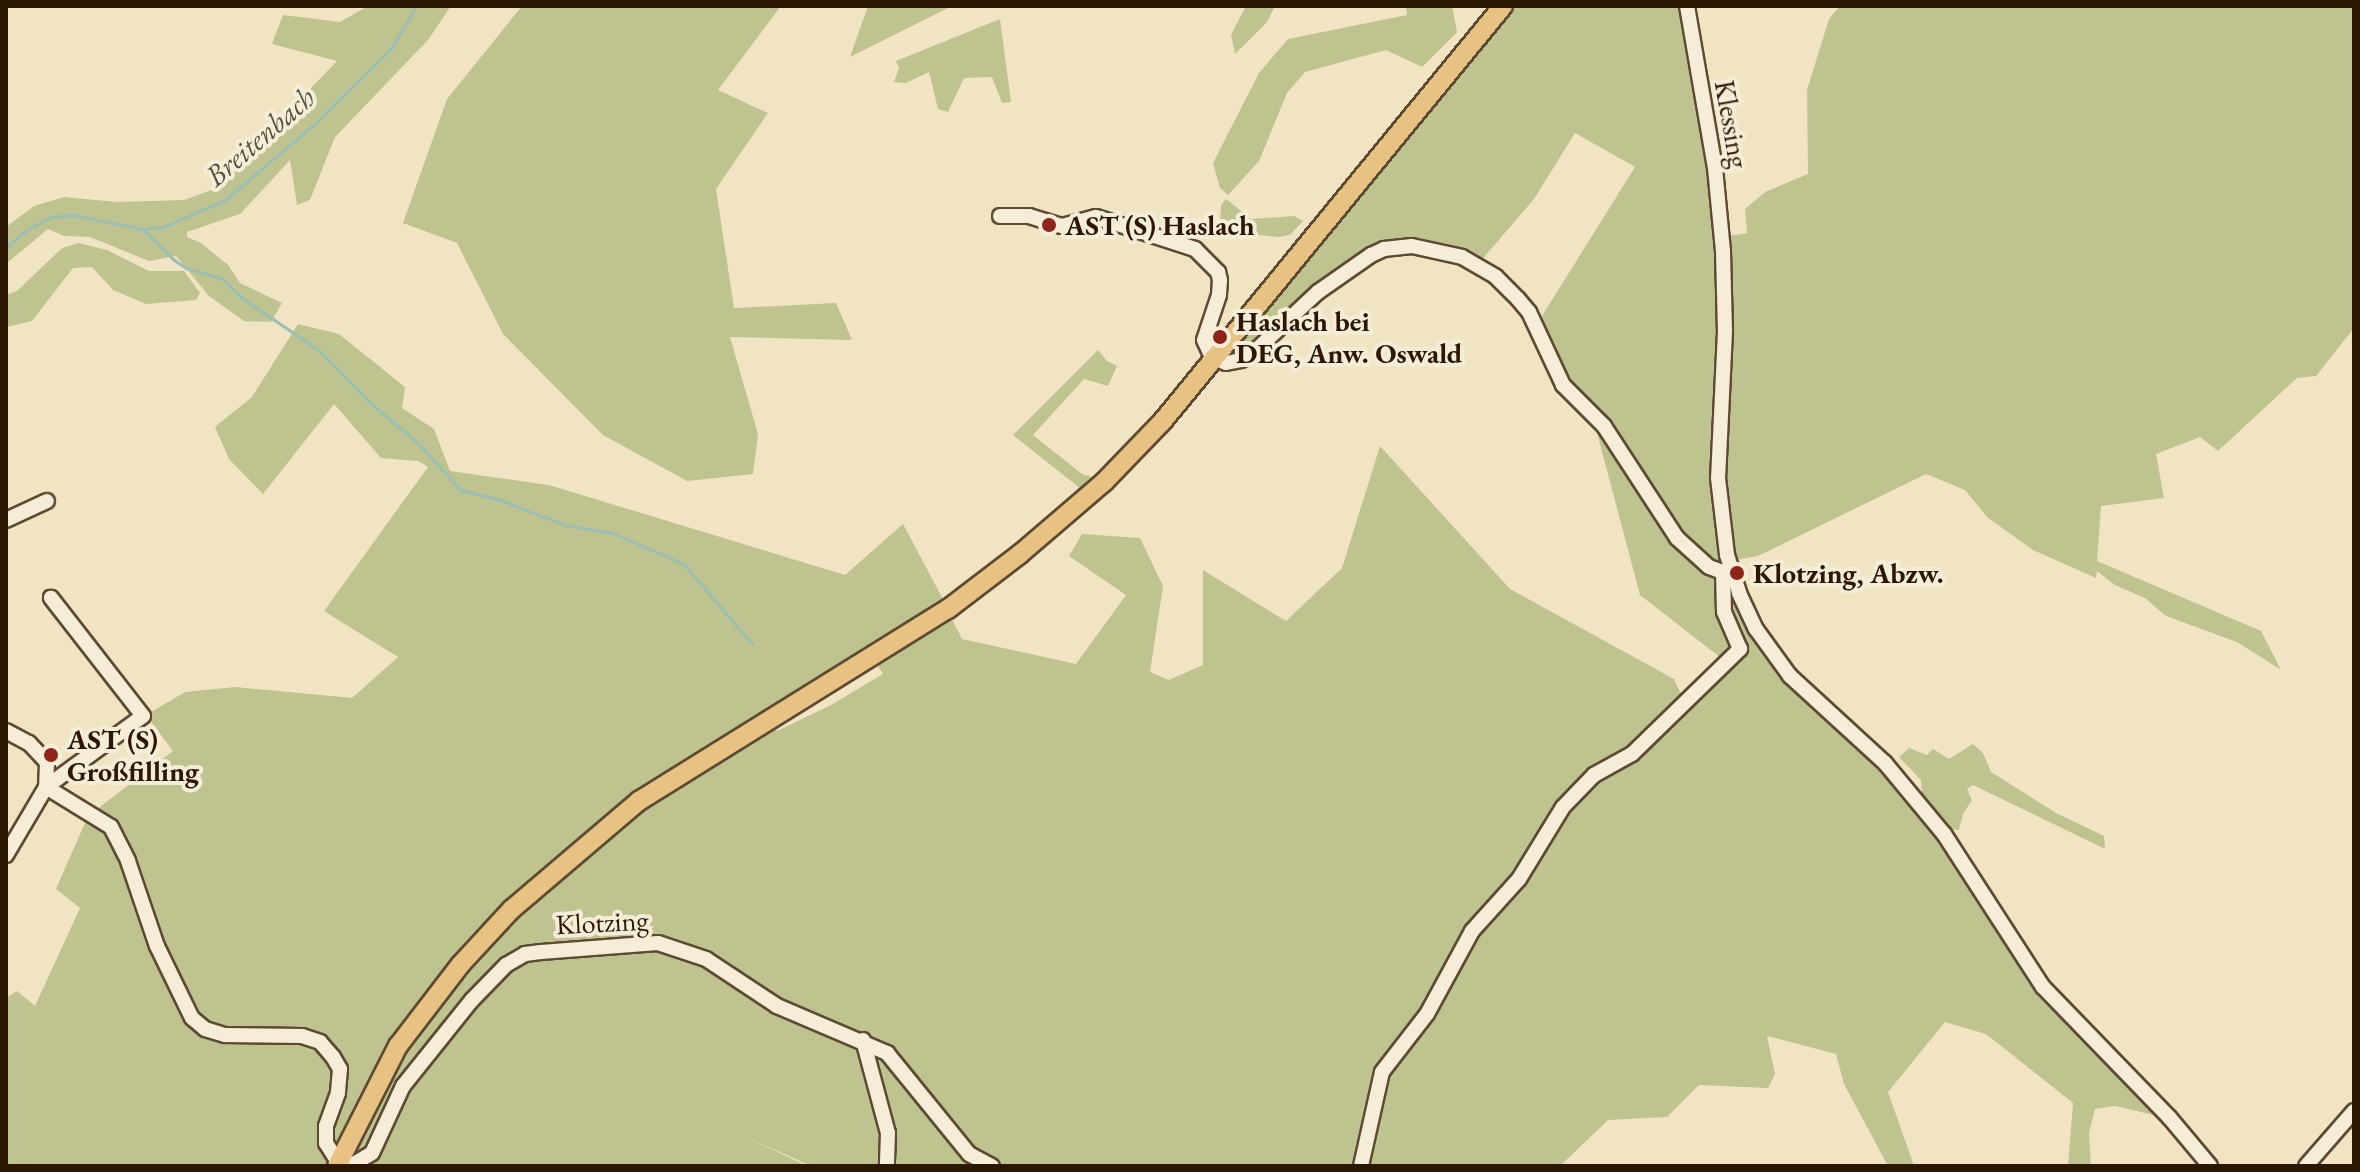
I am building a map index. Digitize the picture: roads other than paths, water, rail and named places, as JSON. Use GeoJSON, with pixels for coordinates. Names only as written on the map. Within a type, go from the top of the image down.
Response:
{"type":"FeatureCollection","features":[{"type":"Feature","properties":{"kind":"main road"},"geometry":{"type":"LineString","coordinates":[[337,1164],[398,1046],[461,964],[512,909],[639,801],[948,609],[1020,554],[1104,482],[1162,422],[1212,357],[1503,6]]}},
{"type":"Feature","properties":{"kind":"street","name":"Klessing"},"geometry":{"type":"LineString","coordinates":[[1687,6],[1715,168],[1723,251],[1725,331],[1718,478],[1726,570]]}},
{"type":"Feature","properties":{"kind":"street"},"geometry":{"type":"LineString","coordinates":[[1000,216],[1029,216],[1062,226],[1096,217],[1195,249],[1218,272],[1219,295],[1204,340],[1212,357],[1226,363],[1241,360],[1338,276],[1384,249],[1412,246],[1462,257],[1496,277],[1529,312],[1563,385],[1604,426],[1677,538],[1709,567],[1726,570]]}},
{"type":"Feature","properties":{"kind":"street"},"geometry":{"type":"LineString","coordinates":[[6,520],[47,501]]}},
{"type":"Feature","properties":{"kind":"street"},"geometry":{"type":"LineString","coordinates":[[1361,1166],[1382,1072],[1427,1014],[1472,931],[1519,879],[1563,807],[1594,775],[1632,754],[1740,649],[1724,612],[1726,570]]}},
{"type":"Feature","properties":{"kind":"street"},"geometry":{"type":"LineString","coordinates":[[1726,570],[1756,629],[1774,656],[1805,692],[1908,788],[1959,854],[2043,987],[2169,1117],[2210,1166]]}},
{"type":"Feature","properties":{"kind":"street"},"geometry":{"type":"LineString","coordinates":[[6,855],[46,787],[143,716],[51,598]]}},
{"type":"Feature","properties":{"kind":"street"},"geometry":{"type":"LineString","coordinates":[[6,731],[29,743],[47,762],[46,787]]}},
{"type":"Feature","properties":{"kind":"street"},"geometry":{"type":"LineString","coordinates":[[46,787],[111,827],[128,861],[157,946],[192,1018],[205,1029],[225,1035],[302,1036],[320,1042],[333,1057],[340,1069],[338,1093],[326,1126],[326,1143],[337,1164]]}},
{"type":"Feature","properties":{"kind":"street","name":"Klotzing"},"geometry":{"type":"LineString","coordinates":[[337,1164],[352,1165],[372,1153],[403,1086],[472,1000],[506,965],[525,954],[658,943],[706,959],[777,1006],[863,1040],[887,1053],[904,1069],[969,1154],[992,1166]]}},
{"type":"Feature","properties":{"kind":"street"},"geometry":{"type":"LineString","coordinates":[[863,1040],[888,1133],[887,1166]]}},
{"type":"Feature","properties":{"kind":"street"},"geometry":{"type":"LineString","coordinates":[[2306,1166],[2354,1111]]}},
{"type":"Feature","properties":{"kind":"waterway","name":"Breitenbach"},"geometry":{"type":"LineString","coordinates":[[6,247],[28,229],[51,217],[73,215],[143,229],[163,227],[225,200],[312,126],[391,49],[416,6]]}},
{"type":"Feature","properties":{"kind":"waterway"},"geometry":{"type":"LineString","coordinates":[[143,229],[174,260],[186,268],[221,278],[241,297],[321,352],[368,401],[418,443],[461,490],[500,500],[565,525],[613,533],[684,564],[752,644]]}},
{"type":"Feature","properties":{"kind":"place","name":"AST (S) Haslach"},"geometry":{"type":"Point","coordinates":[1049,225]}},
{"type":"Feature","properties":{"kind":"place","name":"Haslach bei DEG, Anw. Oswald"},"geometry":{"type":"Point","coordinates":[1220,337]}},
{"type":"Feature","properties":{"kind":"place","name":"Klotzing, Abzw."},"geometry":{"type":"Point","coordinates":[1737,573]}},
{"type":"Feature","properties":{"kind":"place","name":"AST (S) Großfilling"},"geometry":{"type":"Point","coordinates":[51,755]}}]}
